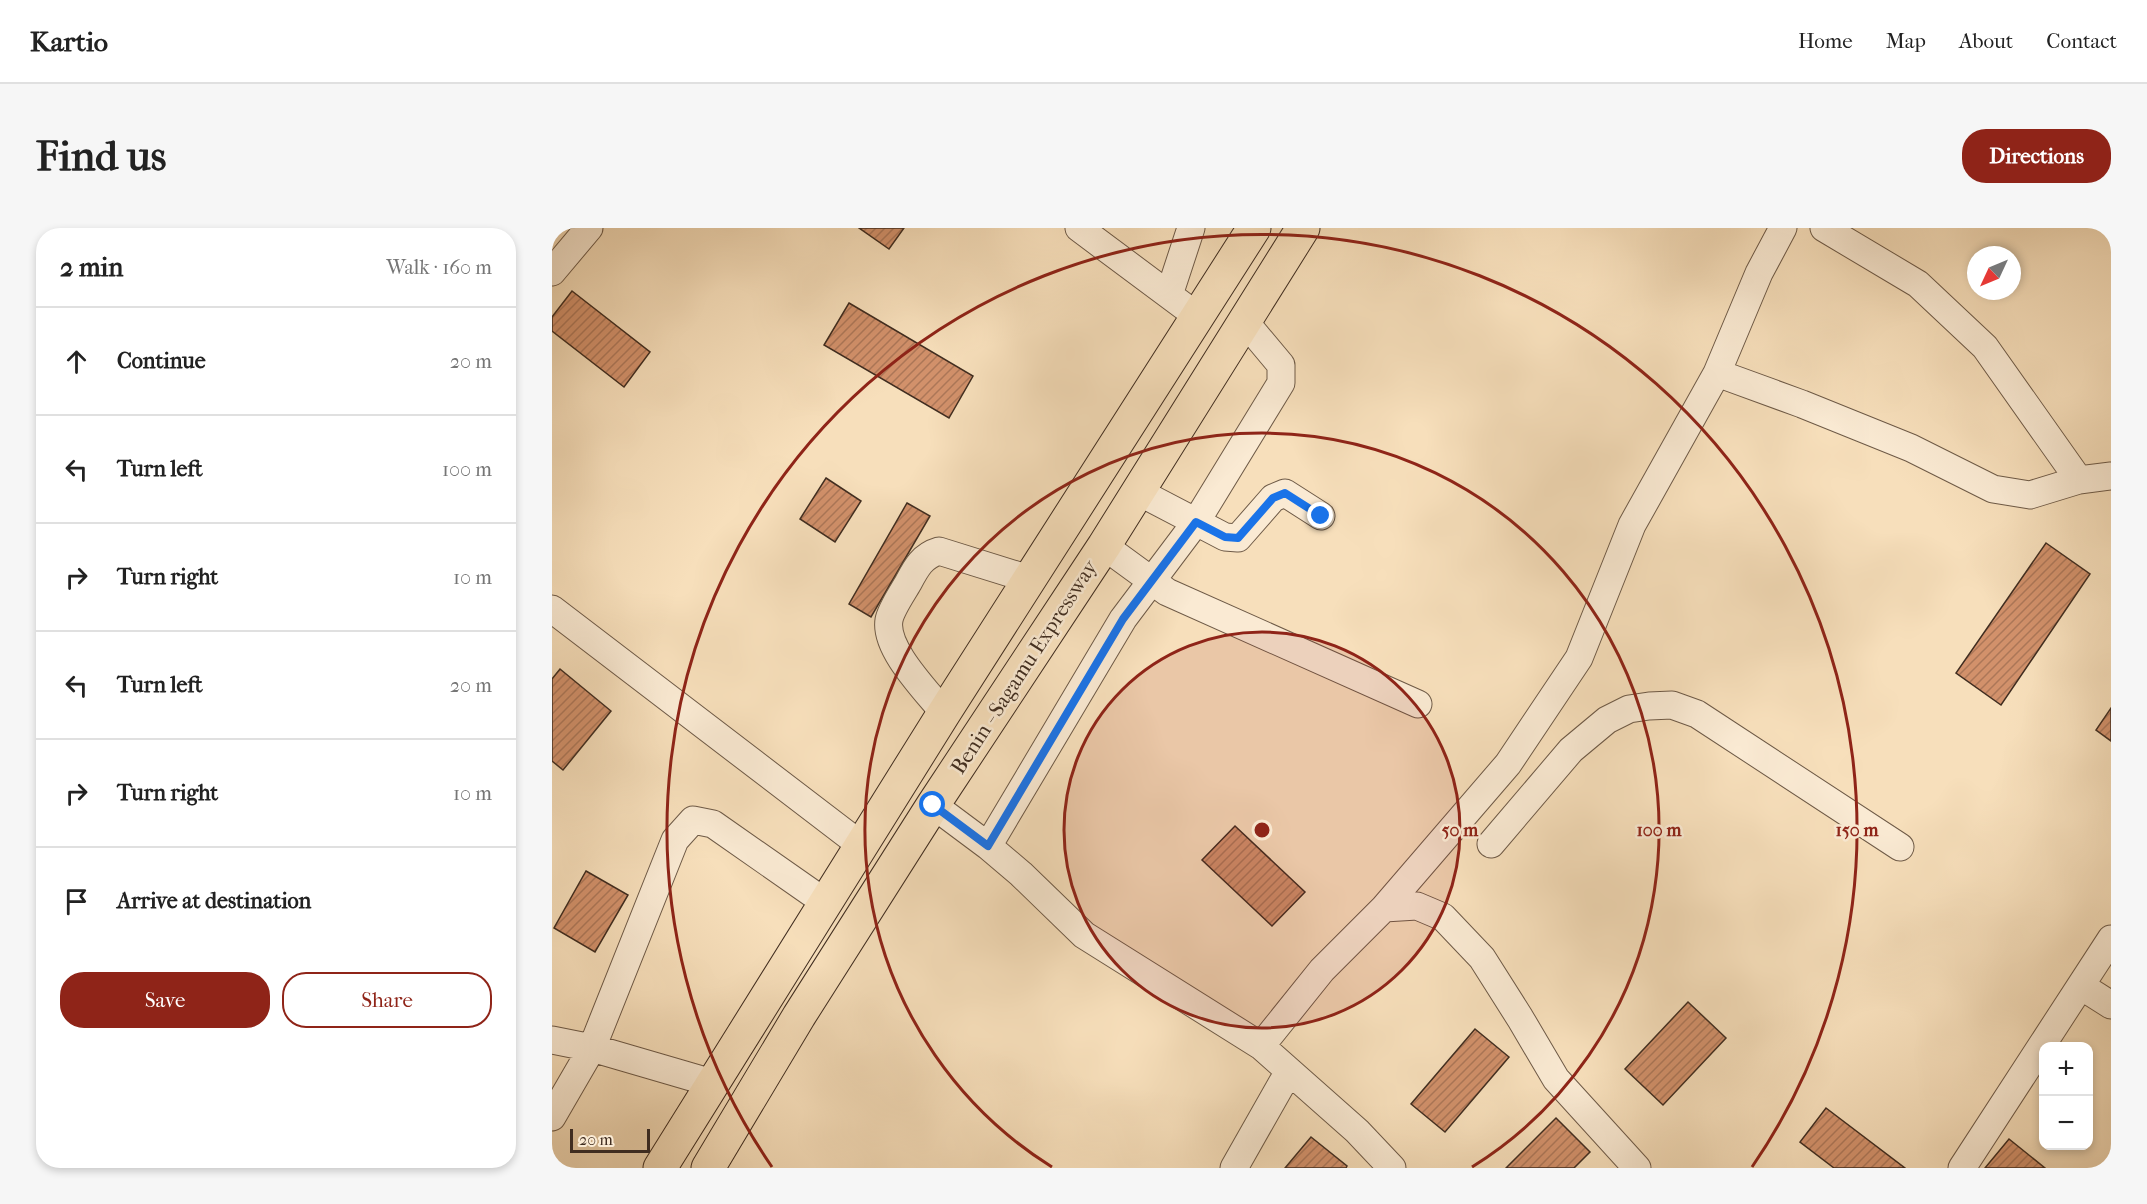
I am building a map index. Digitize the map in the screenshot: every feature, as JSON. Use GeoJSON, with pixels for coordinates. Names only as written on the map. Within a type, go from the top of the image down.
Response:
{"type":"FeatureCollection","features":[{"type":"Feature","properties":{"kind":"highway"},"geometry":{"type":"LineString","coordinates":[[660,1168],[944,713],[1254,228]]}},
{"type":"Feature","properties":{"kind":"highway","name":"Benin - Sagamu Expressway"},"geometry":{"type":"LineString","coordinates":[[708,1168],[799,1016],[933,805],[1104,546],[1303,228]]}},
{"type":"Feature","properties":{"kind":"street"},"geometry":{"type":"LineString","coordinates":[[552,272],[589,228]]}},
{"type":"Feature","properties":{"kind":"street"},"geometry":{"type":"LineString","coordinates":[[1079,228],[1197,316]]}},
{"type":"Feature","properties":{"kind":"street"},"geometry":{"type":"LineString","coordinates":[[1169,295],[1191,228]]}},
{"type":"Feature","properties":{"kind":"street"},"geometry":{"type":"LineString","coordinates":[[1261,1046],[1322,970],[1384,908],[1508,765],[1579,658],[1632,525],[1717,374],[1759,273],[1783,228]]}},
{"type":"Feature","properties":{"kind":"street"},"geometry":{"type":"LineString","coordinates":[[1824,228],[1918,284],[1985,347],[2079,480]]}},
{"type":"Feature","properties":{"kind":"street"},"geometry":{"type":"LineString","coordinates":[[988,846],[1123,619],[1196,522],[1281,382],[1281,365],[1245,322]]}},
{"type":"Feature","properties":{"kind":"street"},"geometry":{"type":"LineString","coordinates":[[1717,374],[1802,404],[1911,448],[1993,489],[2030,495],[2079,480],[2111,476]]}},
{"type":"Feature","properties":{"kind":"street"},"geometry":{"type":"LineString","coordinates":[[1137,491],[1225,537],[1238,538],[1273,498],[1285,493],[1321,516]]}},
{"type":"Feature","properties":{"kind":"street"},"geometry":{"type":"LineString","coordinates":[[1104,546],[1167,592],[1418,704]]}},
{"type":"Feature","properties":{"kind":"street"},"geometry":{"type":"LineString","coordinates":[[944,713],[896,652],[890,636],[889,619],[918,564],[930,554],[939,551],[1029,579]]}},
{"type":"Feature","properties":{"kind":"street"},"geometry":{"type":"LineString","coordinates":[[552,609],[862,846]]}},
{"type":"Feature","properties":{"kind":"street"},"geometry":{"type":"LineString","coordinates":[[1491,844],[1572,750],[1607,720],[1629,709],[1672,705],[1696,714],[1900,846]]}},
{"type":"Feature","properties":{"kind":"street"},"geometry":{"type":"LineString","coordinates":[[1536,722],[1572,750]]}},
{"type":"Feature","properties":{"kind":"street"},"geometry":{"type":"LineString","coordinates":[[933,805],[1021,874],[1084,935],[1261,1046],[1357,1131],[1392,1168]]}},
{"type":"Feature","properties":{"kind":"street"},"geometry":{"type":"LineString","coordinates":[[552,1117],[592,1048],[675,840],[693,820],[713,824],[826,903]]}},
{"type":"Feature","properties":{"kind":"street"},"geometry":{"type":"LineString","coordinates":[[1384,908],[1417,906],[1443,917],[1482,958],[1556,1079],[1637,1168]]}},
{"type":"Feature","properties":{"kind":"street"},"geometry":{"type":"LineString","coordinates":[[1962,1168],[2111,939]]}},
{"type":"Feature","properties":{"kind":"street"},"geometry":{"type":"LineString","coordinates":[[2081,986],[2111,1005]]}},
{"type":"Feature","properties":{"kind":"street"},"geometry":{"type":"LineString","coordinates":[[552,1040],[592,1048],[712,1083]]}},
{"type":"Feature","properties":{"kind":"street"},"geometry":{"type":"LineString","coordinates":[[1234,1168],[1289,1071]]}},
{"type":"Feature","properties":{"kind":"building"},"geometry":{"type":"Polygon","coordinates":[[[859,228],[904,228],[889,249],[859,228]]]}},
{"type":"Feature","properties":{"kind":"building"},"geometry":{"type":"Polygon","coordinates":[[[572,291],[650,352],[624,387],[552,331],[552,317],[572,291]]]}},
{"type":"Feature","properties":{"kind":"building"},"geometry":{"type":"Polygon","coordinates":[[[849,303],[973,376],[949,418],[824,345],[849,303]]]}},
{"type":"Feature","properties":{"kind":"building"},"geometry":{"type":"Polygon","coordinates":[[[826,478],[861,501],[835,542],[800,519],[826,478]]]}},
{"type":"Feature","properties":{"kind":"building"},"geometry":{"type":"Polygon","coordinates":[[[907,503],[930,516],[871,617],[849,604],[907,503]]]}},
{"type":"Feature","properties":{"kind":"building"},"geometry":{"type":"Polygon","coordinates":[[[2046,543],[2090,574],[2001,705],[1956,673],[2046,543]]]}},
{"type":"Feature","properties":{"kind":"building"},"geometry":{"type":"Polygon","coordinates":[[[560,669],[611,711],[563,770],[552,761],[552,679],[560,669]]]}},
{"type":"Feature","properties":{"kind":"building"},"geometry":{"type":"Polygon","coordinates":[[[2111,708],[2111,741],[2096,730],[2111,708]]]}},
{"type":"Feature","properties":{"kind":"building"},"geometry":{"type":"Polygon","coordinates":[[[1235,826],[1305,892],[1272,926],[1202,860],[1235,826]]]}},
{"type":"Feature","properties":{"kind":"building"},"geometry":{"type":"Polygon","coordinates":[[[586,871],[628,895],[595,952],[554,928],[586,871]]]}},
{"type":"Feature","properties":{"kind":"building"},"geometry":{"type":"Polygon","coordinates":[[[1688,1002],[1726,1038],[1663,1105],[1625,1069],[1688,1002]]]}},
{"type":"Feature","properties":{"kind":"building"},"geometry":{"type":"Polygon","coordinates":[[[1475,1029],[1509,1057],[1445,1132],[1411,1104],[1475,1029]]]}},
{"type":"Feature","properties":{"kind":"building"},"geometry":{"type":"Polygon","coordinates":[[[1826,1108],[1905,1168],[1834,1168],[1800,1142],[1826,1108]]]}},
{"type":"Feature","properties":{"kind":"building"},"geometry":{"type":"Polygon","coordinates":[[[1556,1118],[1590,1152],[1574,1168],[1506,1168],[1556,1118]]]}},
{"type":"Feature","properties":{"kind":"building"},"geometry":{"type":"Polygon","coordinates":[[[1311,1137],[1347,1166],[1346,1168],[1285,1168],[1311,1137]]]}},
{"type":"Feature","properties":{"kind":"building"},"geometry":{"type":"Polygon","coordinates":[[[2009,1139],[2045,1168],[1985,1168],[2009,1139]]]}},
{"type":"Feature","properties":{"kind":"route"},"geometry":{"type":"LineString","coordinates":[[933,805],[988,846],[1123,619],[1196,522],[1225,537],[1238,538],[1273,498],[1285,493],[1321,516]]}}]}
